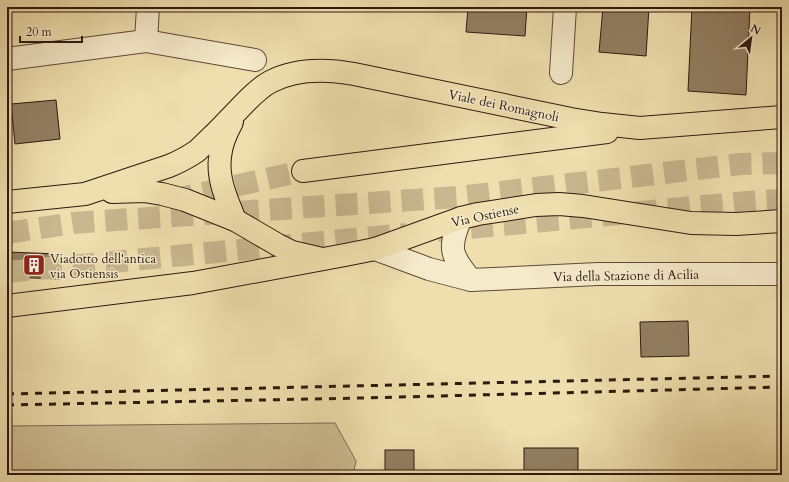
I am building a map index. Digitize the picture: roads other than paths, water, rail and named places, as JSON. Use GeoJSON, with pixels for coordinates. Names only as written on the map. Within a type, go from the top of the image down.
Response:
{"type":"FeatureCollection","features":[{"type":"Feature","properties":{"kind":"main road","name":"Viale dei Romagnoli"},"geometry":{"type":"LineString","coordinates":[[7,202],[85,194],[169,166],[188,157],[204,144],[250,97],[270,82],[294,73],[321,70],[354,74],[571,119],[640,128],[782,117]]}},
{"type":"Feature","properties":{"kind":"main road","name":"Viale dei Romagnoli"},"geometry":{"type":"LineString","coordinates":[[235,220],[224,192],[219,160],[225,137],[240,108]]}},
{"type":"Feature","properties":{"kind":"main road"},"geometry":{"type":"LineString","coordinates":[[303,171],[640,128]]}},
{"type":"Feature","properties":{"kind":"main road","name":"Via Ostiense"},"geometry":{"type":"LineString","coordinates":[[85,194],[133,191],[162,194],[194,203],[235,220],[292,252],[325,259],[375,249],[461,218],[522,207],[550,204],[583,206],[691,223],[736,224],[782,221]]}},
{"type":"Feature","properties":{"kind":"main road"},"geometry":{"type":"LineString","coordinates":[[7,306],[193,283],[325,259]]}},
{"type":"Feature","properties":{"kind":"street"},"geometry":{"type":"LineString","coordinates":[[146,41],[148,7]]}},
{"type":"Feature","properties":{"kind":"street"},"geometry":{"type":"LineString","coordinates":[[561,73],[565,7]]}},
{"type":"Feature","properties":{"kind":"street"},"geometry":{"type":"LineString","coordinates":[[7,59],[146,41],[255,60]]}},
{"type":"Feature","properties":{"kind":"street"},"geometry":{"type":"LineString","coordinates":[[461,218],[455,234],[453,255],[458,264],[471,280]]}},
{"type":"Feature","properties":{"kind":"street","name":"Via della Stazione di Acilia"},"geometry":{"type":"LineString","coordinates":[[375,249],[429,269],[471,280],[598,274],[782,274]]}},
{"type":"Feature","properties":{"kind":"tunnel"},"geometry":{"type":"LineString","coordinates":[[7,233],[73,223],[458,197],[741,164],[782,163]]}},
{"type":"Feature","properties":{"kind":"tunnel"},"geometry":{"type":"LineString","coordinates":[[171,200],[303,171]]}},
{"type":"Feature","properties":{"kind":"tunnel"},"geometry":{"type":"LineString","coordinates":[[438,231],[746,202],[782,200]]}},
{"type":"Feature","properties":{"kind":"tunnel"},"geometry":{"type":"LineString","coordinates":[[7,272],[406,234]]}},
{"type":"Feature","properties":{"kind":"railway"},"geometry":{"type":"LineString","coordinates":[[7,394],[782,376]]}},
{"type":"Feature","properties":{"kind":"railway"},"geometry":{"type":"LineString","coordinates":[[7,405],[363,398],[782,387]]}},
{"type":"Feature","properties":{"kind":"place","name":"Viadotto dell'antica via Ostiensis"},"geometry":{"type":"Point","coordinates":[34,265]}}]}
